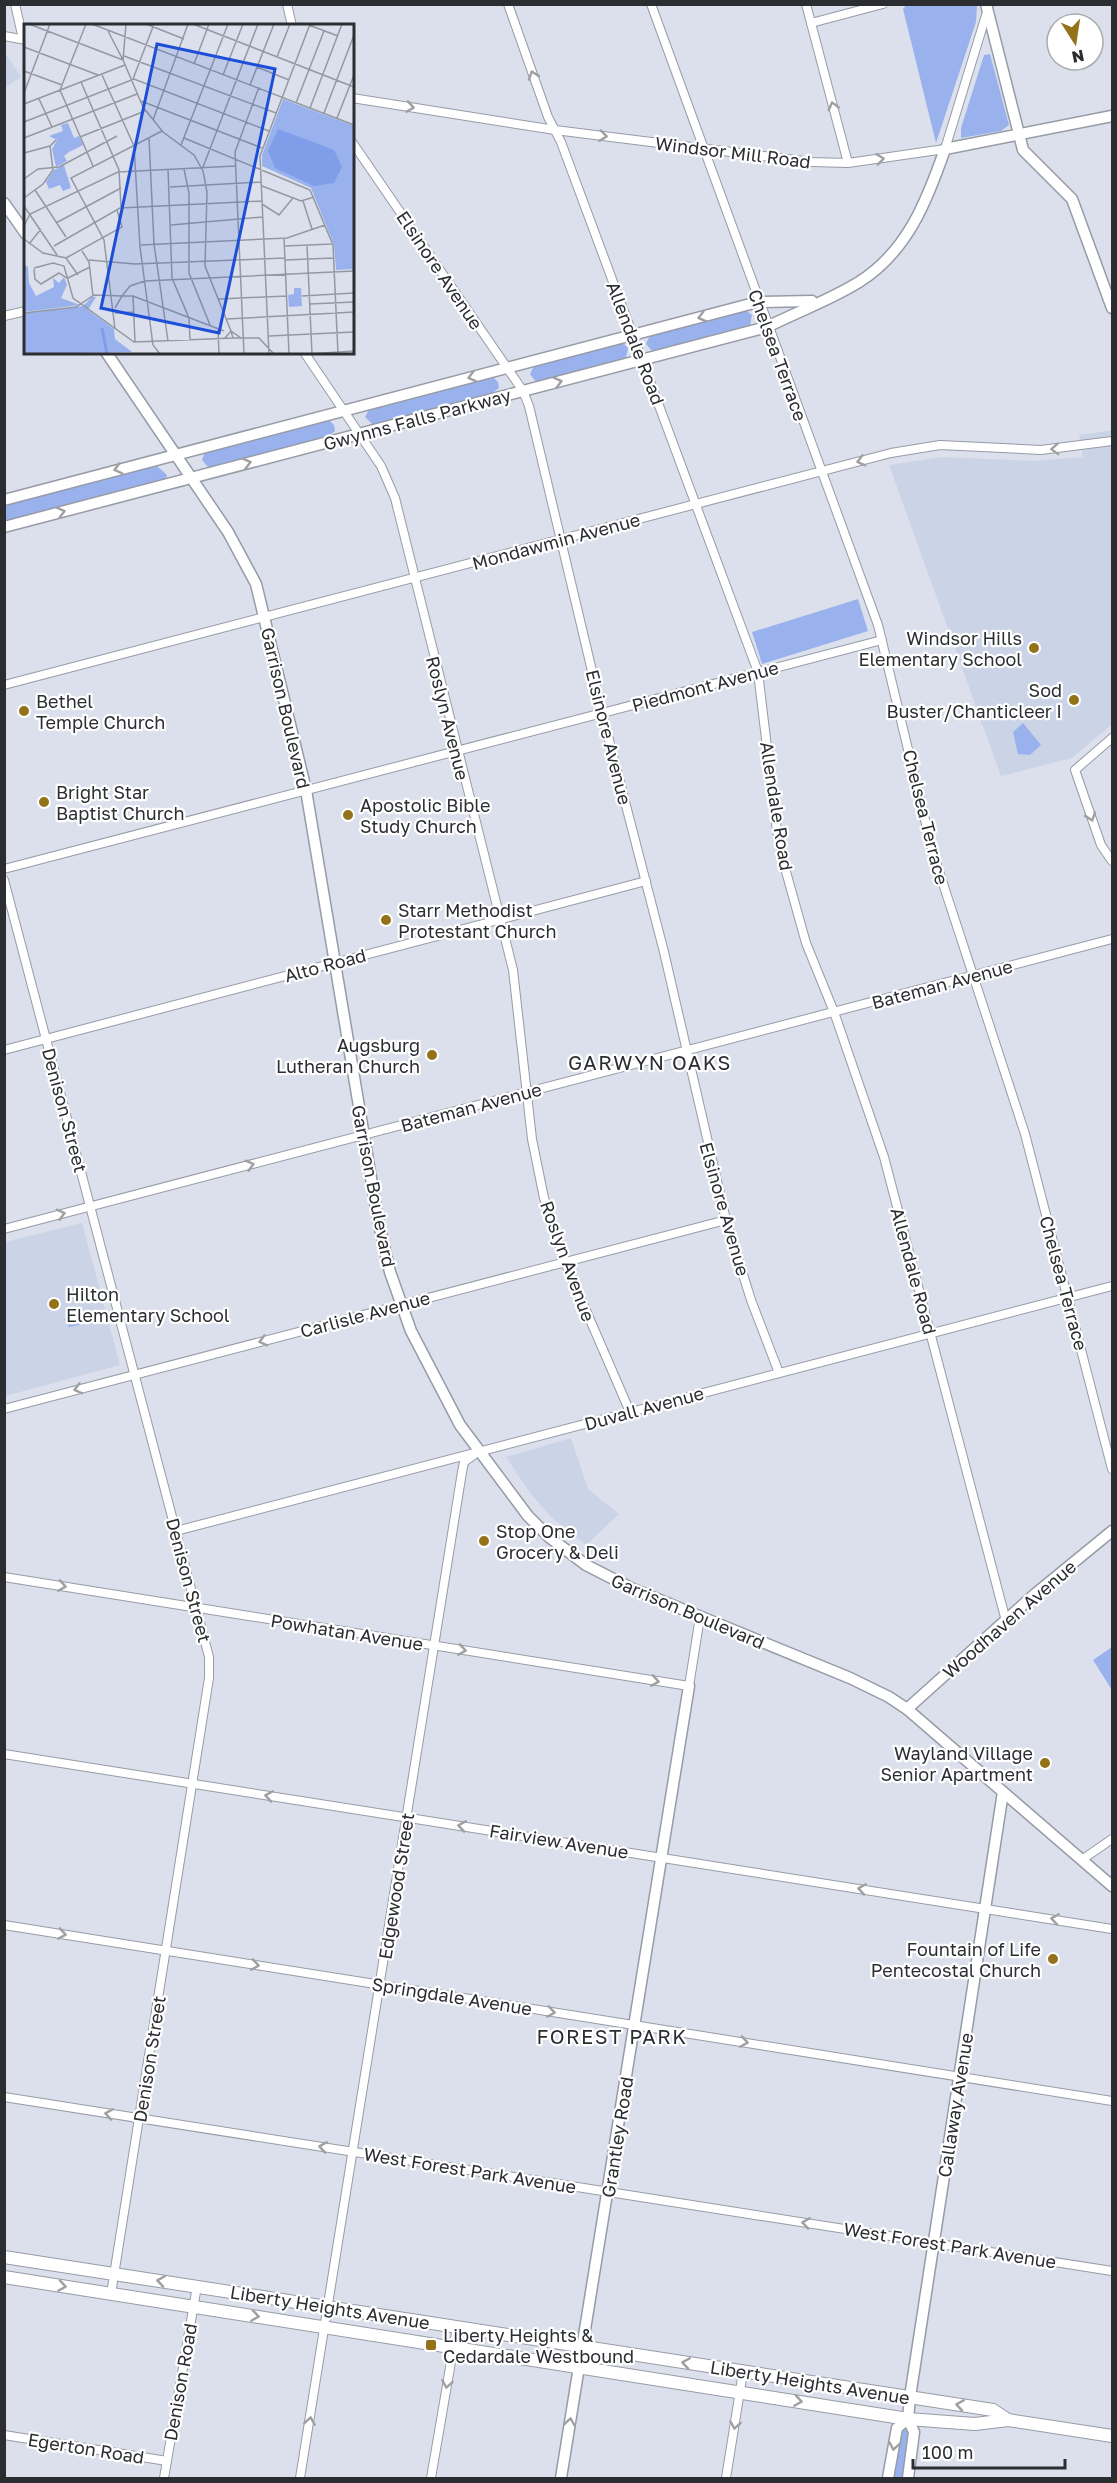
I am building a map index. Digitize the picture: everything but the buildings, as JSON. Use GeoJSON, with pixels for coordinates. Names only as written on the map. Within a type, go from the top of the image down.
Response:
{"type":"FeatureCollection","features":[{"type":"Feature","properties":{"kind":"main road"},"geometry":{"type":"LineString","coordinates":[[987,8],[1023,150],[1072,199],[1113,308]]}},
{"type":"Feature","properties":{"kind":"main road","name":"Windsor Mill Road"},"geometry":{"type":"LineString","coordinates":[[945,149],[1113,116]]}},
{"type":"Feature","properties":{"kind":"main road","name":"Gwynns Falls Parkway"},"geometry":{"type":"LineString","coordinates":[[4,527],[767,327],[860,282],[884,262],[917,220],[930,193],[945,149]]}},
{"type":"Feature","properties":{"kind":"main road"},"geometry":{"type":"LineString","coordinates":[[4,203],[24,231]]}},
{"type":"Feature","properties":{"kind":"main road","name":"Gwynns Falls Parkway"},"geometry":{"type":"LineString","coordinates":[[4,500],[758,302],[800,303],[824,298]]}},
{"type":"Feature","properties":{"kind":"main road","name":"Garrison Boulevard"},"geometry":{"type":"LineString","coordinates":[[107,354],[249,566],[265,617],[306,790],[383,1247],[401,1305],[429,1369],[478,1452],[528,1516],[567,1551],[603,1575],[850,1678],[907,1709],[1113,1886]]}},
{"type":"Feature","properties":{"kind":"main road","name":"Woodhaven Avenue"},"geometry":{"type":"LineString","coordinates":[[907,1709],[1006,1621],[1113,1531]]}},
{"type":"Feature","properties":{"kind":"main road","name":"Grantley Road"},"geometry":{"type":"LineString","coordinates":[[561,2478],[689,1686]]}},
{"type":"Feature","properties":{"kind":"main road","name":"Callaway Avenue"},"geometry":{"type":"LineString","coordinates":[[908,2478],[914,2432],[908,2419],[910,2397],[1004,1792]]}},
{"type":"Feature","properties":{"kind":"main road","name":"Liberty Heights Avenue"},"geometry":{"type":"LineString","coordinates":[[4,2257],[993,2410],[1008,2420]]}},
{"type":"Feature","properties":{"kind":"main road","name":"Liberty Heights Avenue"},"geometry":{"type":"LineString","coordinates":[[4,2277],[908,2419],[975,2424],[1008,2420],[1113,2436]]}},
{"type":"Feature","properties":{"kind":"main road","name":"Callaway Avenue"},"geometry":{"type":"LineString","coordinates":[[888,2478],[897,2428],[908,2419]]}},
{"type":"Feature","properties":{"kind":"street"},"geometry":{"type":"LineString","coordinates":[[4,36],[24,40],[15,4]]}},
{"type":"Feature","properties":{"kind":"street"},"geometry":{"type":"LineString","coordinates":[[287,4],[292,24]]}},
{"type":"Feature","properties":{"kind":"street","name":"Allendale Road"},"geometry":{"type":"LineString","coordinates":[[508,4],[758,672],[776,823],[785,868],[806,944],[834,1012],[884,1157],[1006,1621]]}},
{"type":"Feature","properties":{"kind":"street","name":"Chelsea Terrace"},"geometry":{"type":"LineString","coordinates":[[651,4],[882,640],[933,853],[1025,1134],[1113,1470]]}},
{"type":"Feature","properties":{"kind":"street"},"geometry":{"type":"LineString","coordinates":[[806,4],[848,163]]}},
{"type":"Feature","properties":{"kind":"street"},"geometry":{"type":"LineString","coordinates":[[811,23],[884,4]]}},
{"type":"Feature","properties":{"kind":"street","name":"Gwynns Falls Parkway"},"geometry":{"type":"LineString","coordinates":[[945,149],[987,8]]}},
{"type":"Feature","properties":{"kind":"street","name":"Windsor Mill Road"},"geometry":{"type":"LineString","coordinates":[[354,98],[555,130],[779,159],[848,163],[945,149]]}},
{"type":"Feature","properties":{"kind":"street","name":"Elsinore Avenue"},"geometry":{"type":"LineString","coordinates":[[354,145],[507,368],[523,392],[529,406],[602,713],[688,1050],[726,1220],[751,1300],[779,1373]]}},
{"type":"Feature","properties":{"kind":"street"},"geometry":{"type":"LineString","coordinates":[[4,316],[24,311]]}},
{"type":"Feature","properties":{"kind":"street","name":"Roslyn Avenue"},"geometry":{"type":"LineString","coordinates":[[305,354],[389,481],[500,919],[518,999],[537,1169],[565,1262],[630,1412]]}},
{"type":"Feature","properties":{"kind":"street","name":"Mondawmin Avenue"},"geometry":{"type":"LineString","coordinates":[[4,685],[891,453],[940,445],[1041,450],[1113,441]]}},
{"type":"Feature","properties":{"kind":"street","name":"Piedmont Avenue"},"geometry":{"type":"LineString","coordinates":[[4,869],[882,640]]}},
{"type":"Feature","properties":{"kind":"street"},"geometry":{"type":"LineString","coordinates":[[1113,738],[1075,770],[1101,845],[1113,861]]}},
{"type":"Feature","properties":{"kind":"street","name":"Denison Street"},"geometry":{"type":"LineString","coordinates":[[4,880],[196,1606],[210,1668],[111,2294]]}},
{"type":"Feature","properties":{"kind":"street","name":"Alto Road"},"geometry":{"type":"LineString","coordinates":[[4,1050],[646,881]]}},
{"type":"Feature","properties":{"kind":"street","name":"Bateman Avenue"},"geometry":{"type":"LineString","coordinates":[[4,1229],[1113,939]]}},
{"type":"Feature","properties":{"kind":"street","name":"Carlisle Avenue"},"geometry":{"type":"LineString","coordinates":[[4,1409],[726,1220]]}},
{"type":"Feature","properties":{"kind":"street","name":"Duvall Avenue"},"geometry":{"type":"LineString","coordinates":[[176,1531],[1113,1286]]}},
{"type":"Feature","properties":{"kind":"street","name":"Edgewood Street"},"geometry":{"type":"LineString","coordinates":[[300,2478],[464,1462],[478,1452]]}},
{"type":"Feature","properties":{"kind":"street","name":"Powhatan Avenue"},"geometry":{"type":"LineString","coordinates":[[4,1577],[689,1686]]}},
{"type":"Feature","properties":{"kind":"street","name":"Grantley Road"},"geometry":{"type":"LineString","coordinates":[[689,1686],[700,1617]]}},
{"type":"Feature","properties":{"kind":"street","name":"Fairview Avenue"},"geometry":{"type":"LineString","coordinates":[[4,1754],[1113,1929]]}},
{"type":"Feature","properties":{"kind":"street"},"geometry":{"type":"LineString","coordinates":[[1083,1859],[1113,1839]]}},
{"type":"Feature","properties":{"kind":"street","name":"Springdale Avenue"},"geometry":{"type":"LineString","coordinates":[[4,1925],[1113,2101]]}},
{"type":"Feature","properties":{"kind":"street","name":"West Forest Park Avenue"},"geometry":{"type":"LineString","coordinates":[[4,2097],[1113,2271]]}},
{"type":"Feature","properties":{"kind":"street","name":"Denison Road"},"geometry":{"type":"LineString","coordinates":[[164,2478],[197,2286]]}},
{"type":"Feature","properties":{"kind":"street"},"geometry":{"type":"LineString","coordinates":[[431,2478],[457,2327]]}},
{"type":"Feature","properties":{"kind":"street"},"geometry":{"type":"LineString","coordinates":[[726,2478],[743,2372]]}},
{"type":"Feature","properties":{"kind":"street","name":"Egerton Road"},"geometry":{"type":"LineString","coordinates":[[4,2435],[167,2461]]}},
{"type":"Feature","properties":{"kind":"shaded area"},"geometry":{"type":"Polygon","coordinates":[[[907,4],[977,5],[976,22],[936,143],[903,9],[907,4]]]}},
{"type":"Feature","properties":{"kind":"shaded area"},"geometry":{"type":"Polygon","coordinates":[[[4,51],[21,77],[5,88],[4,88],[4,51]]]}},
{"type":"Feature","properties":{"kind":"shaded area"},"geometry":{"type":"Polygon","coordinates":[[[990,54],[1009,125],[1001,131],[961,138],[961,128],[984,55],[990,54]]]}},
{"type":"Feature","properties":{"kind":"shaded area"},"geometry":{"type":"Polygon","coordinates":[[[747,311],[752,315],[750,326],[658,351],[652,351],[646,344],[650,335],[747,311]]]}},
{"type":"Feature","properties":{"kind":"shaded area"},"geometry":{"type":"Polygon","coordinates":[[[623,343],[628,348],[626,358],[541,382],[536,382],[530,374],[534,366],[623,343]]]}},
{"type":"Feature","properties":{"kind":"shaded area"},"geometry":{"type":"Polygon","coordinates":[[[493,377],[498,382],[499,388],[491,394],[377,425],[372,424],[365,417],[369,409],[493,377]]]}},
{"type":"Feature","properties":{"kind":"shaded area"},"geometry":{"type":"Polygon","coordinates":[[[329,420],[334,425],[335,431],[328,437],[213,467],[208,467],[202,460],[205,451],[329,420]]]}},
{"type":"Feature","properties":{"kind":"shaded area","name":"Windsor Hills Elementary School"},"geometry":{"type":"Polygon","coordinates":[[[1112,430],[1112,724],[1072,758],[1001,776],[889,465],[942,457],[1035,461],[1083,457],[1079,435],[1112,430]]]}},
{"type":"Feature","properties":{"kind":"shaded area"},"geometry":{"type":"Polygon","coordinates":[[[156,465],[167,475],[166,480],[5,522],[5,504],[156,465]]]}},
{"type":"Feature","properties":{"kind":"shaded area"},"geometry":{"type":"Polygon","coordinates":[[[858,599],[868,631],[762,664],[752,632],[858,599]]]}},
{"type":"Feature","properties":{"kind":"shaded area"},"geometry":{"type":"Polygon","coordinates":[[[1023,723],[1041,745],[1030,755],[1018,754],[1013,732],[1023,723]]]}},
{"type":"Feature","properties":{"kind":"shaded area","name":"Hilton Elementary School"},"geometry":{"type":"Polygon","coordinates":[[[82,1223],[120,1365],[5,1396],[5,1242],[82,1223]]]}},
{"type":"Feature","properties":{"kind":"shaded area"},"geometry":{"type":"Polygon","coordinates":[[[74,1314],[82,1316],[83,1320],[79,1325],[69,1327],[64,1319],[74,1314]]]}},
{"type":"Feature","properties":{"kind":"shaded area"},"geometry":{"type":"Polygon","coordinates":[[[571,1438],[588,1489],[619,1514],[586,1545],[551,1517],[530,1493],[506,1457],[571,1438]]]}},
{"type":"Feature","properties":{"kind":"shaded area"},"geometry":{"type":"Polygon","coordinates":[[[1112,1647],[1112,1690],[1093,1660],[1112,1647]]]}},
{"type":"Feature","properties":{"kind":"shaded area"},"geometry":{"type":"Polygon","coordinates":[[[902,2429],[910,2431],[902,2478],[894,2478],[902,2429]]]}},
{"type":"Feature","properties":{"kind":"place","name":"Windsor Hills Elementary School"},"geometry":{"type":"Point","coordinates":[1034,648]}},
{"type":"Feature","properties":{"kind":"place","name":"Sod Buster/Chanticleer I"},"geometry":{"type":"Point","coordinates":[1074,700]}},
{"type":"Feature","properties":{"kind":"place","name":"Bethel Temple Church"},"geometry":{"type":"Point","coordinates":[24,711]}},
{"type":"Feature","properties":{"kind":"place","name":"Bright Star Baptist Church"},"geometry":{"type":"Point","coordinates":[44,802]}},
{"type":"Feature","properties":{"kind":"place","name":"Apostolic Bible Study Church"},"geometry":{"type":"Point","coordinates":[348,815]}},
{"type":"Feature","properties":{"kind":"place","name":"Starr Methodist Protestant Church"},"geometry":{"type":"Point","coordinates":[386,920]}},
{"type":"Feature","properties":{"kind":"place","name":"Augsburg Lutheran Church"},"geometry":{"type":"Point","coordinates":[432,1055]}},
{"type":"Feature","properties":{"kind":"place","name":"Hilton Elementary School"},"geometry":{"type":"Point","coordinates":[54,1304]}},
{"type":"Feature","properties":{"kind":"place","name":"Stop One Grocery & Deli"},"geometry":{"type":"Point","coordinates":[484,1541]}},
{"type":"Feature","properties":{"kind":"place","name":"Wayland Village Senior Apartment"},"geometry":{"type":"Point","coordinates":[1045,1763]}},
{"type":"Feature","properties":{"kind":"place","name":"Fountain of Life Pentecostal Church"},"geometry":{"type":"Point","coordinates":[1053,1959]}},
{"type":"Feature","properties":{"kind":"place","name":"Liberty Heights & Cedardale Westbound"},"geometry":{"type":"Point","coordinates":[431,2345]}},
{"type":"Feature","properties":{"kind":"district","name":"GARWYN OAKS"},"geometry":{"type":"Point","coordinates":[650,1062]}},
{"type":"Feature","properties":{"kind":"district","name":"FOREST PARK"},"geometry":{"type":"Point","coordinates":[612,2036]}}]}
